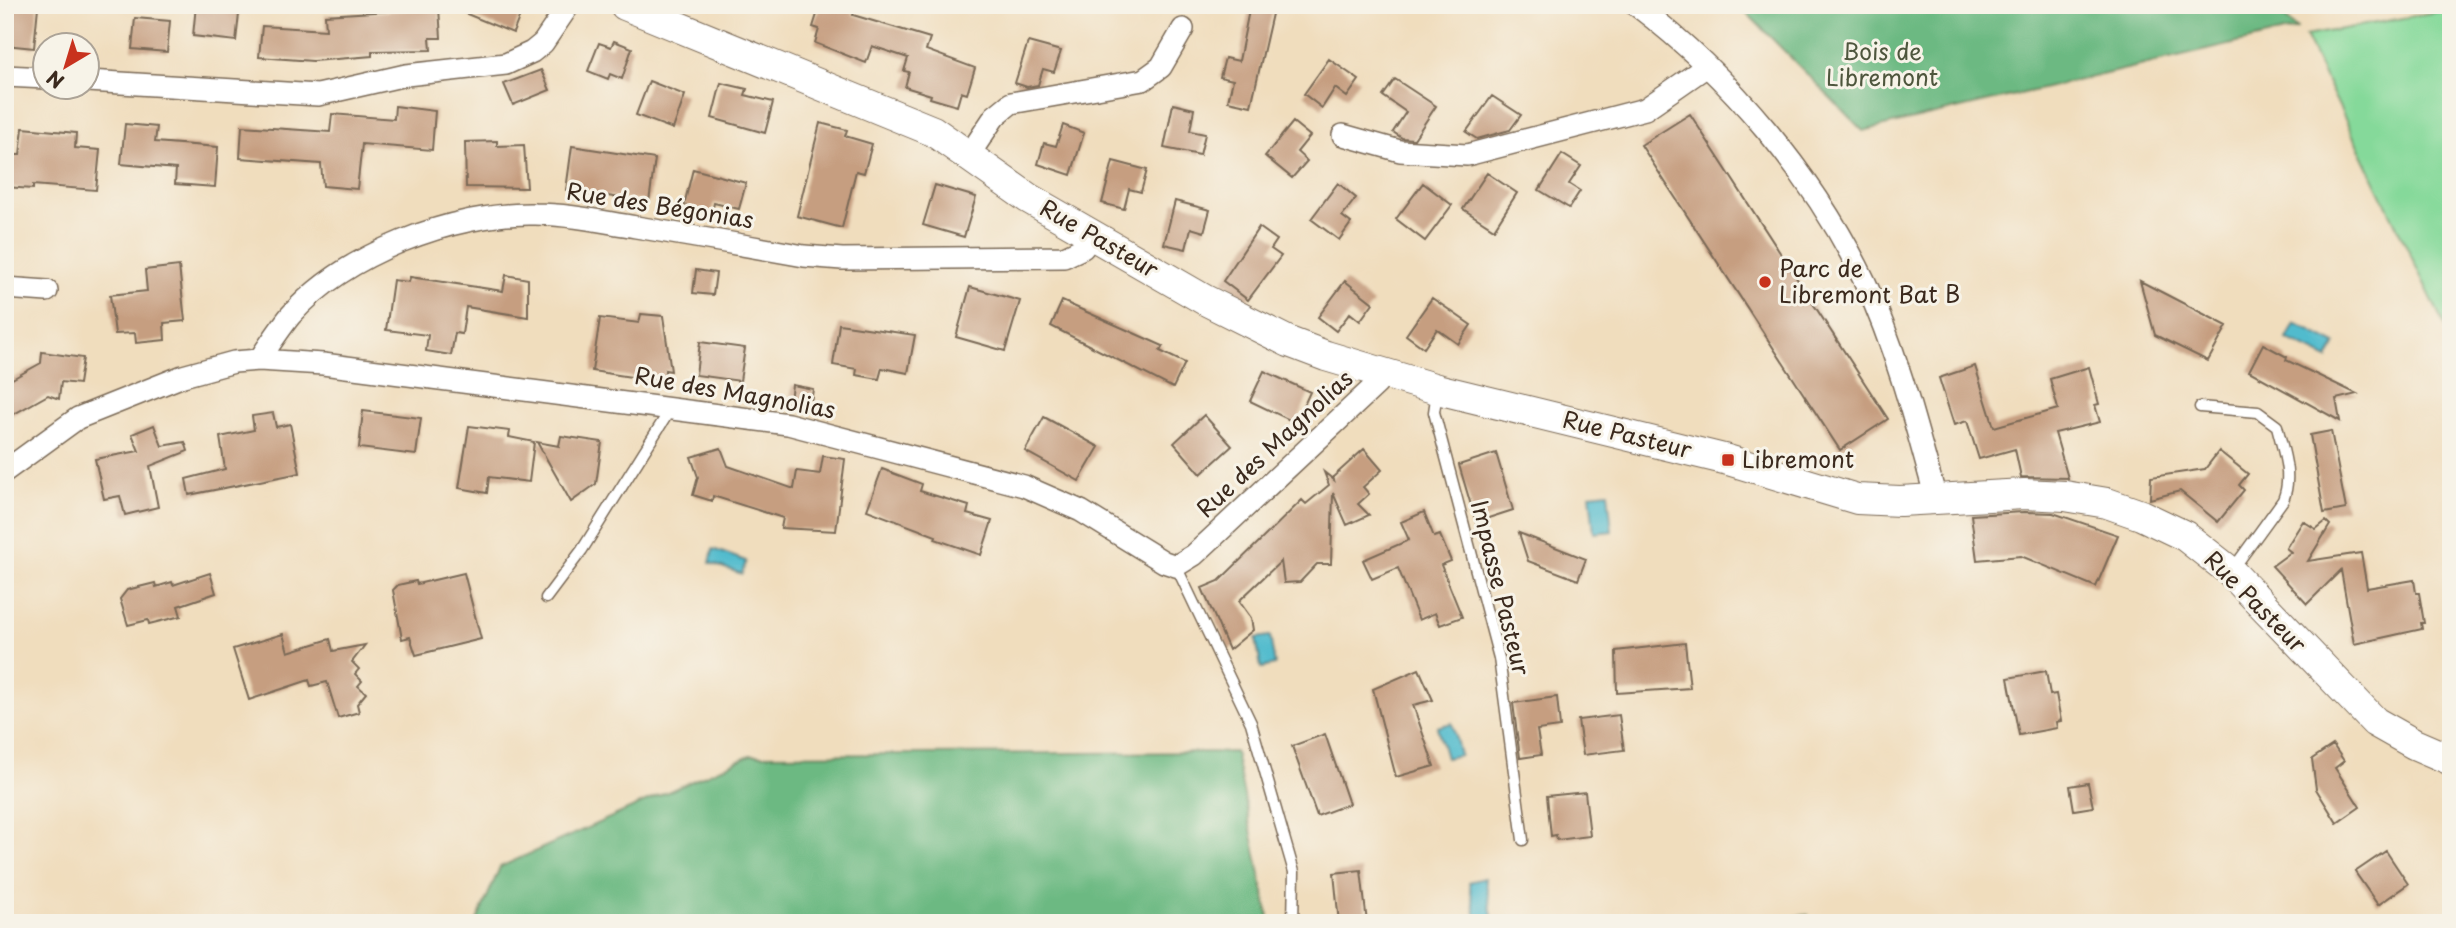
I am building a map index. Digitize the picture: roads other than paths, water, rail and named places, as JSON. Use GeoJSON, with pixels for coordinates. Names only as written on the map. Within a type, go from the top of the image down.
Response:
{"type":"FeatureCollection","features":[{"type":"Feature","properties":{"kind":"street"},"geometry":{"type":"LineString","coordinates":[[102,82],[318,95],[406,75],[506,64],[532,52],[543,43],[569,5]]}},
{"type":"Feature","properties":{"kind":"street","name":"Rue Pasteur"},"geometry":{"type":"LineString","coordinates":[[625,5],[933,131],[1028,198],[1205,300],[1289,342],[1437,389],[1728,460],[1857,499],[1936,499],[2024,494],[2065,496],[2107,503],[2165,525],[2185,536],[2231,572],[2375,722],[2414,744],[2451,760]]}},
{"type":"Feature","properties":{"kind":"street"},"geometry":{"type":"LineString","coordinates":[[1636,5],[1669,30],[1736,93],[1804,181],[1844,242],[1866,284],[1898,368],[1936,499]]}},
{"type":"Feature","properties":{"kind":"street"},"geometry":{"type":"LineString","coordinates":[[969,155],[995,116],[1011,103],[1143,80],[1161,67],[1183,29]]}},
{"type":"Feature","properties":{"kind":"street"},"geometry":{"type":"LineString","coordinates":[[1343,135],[1400,151],[1467,155],[1645,109],[1707,65]]}},
{"type":"Feature","properties":{"kind":"street"},"geometry":{"type":"LineString","coordinates":[[5,76],[32,77]]}},
{"type":"Feature","properties":{"kind":"street","name":"Rue des Bégonias"},"geometry":{"type":"LineString","coordinates":[[259,360],[291,315],[350,269],[394,245],[464,221],[504,215],[572,217],[804,256],[842,259],[1065,257],[1083,248],[1093,234]]}},
{"type":"Feature","properties":{"kind":"street"},"geometry":{"type":"LineString","coordinates":[[5,288],[47,291]]}},
{"type":"Feature","properties":{"kind":"street","name":"Rue des Magnolias"},"geometry":{"type":"LineString","coordinates":[[5,471],[59,430],[119,399],[183,376],[234,362],[259,360],[323,364],[667,406],[788,424],[1024,486],[1081,511],[1176,566],[1194,555],[1357,403],[1377,384],[1381,373]]}},
{"type":"Feature","properties":{"kind":"lane","name":"Impasse Pasteur"},"geometry":{"type":"LineString","coordinates":[[1437,389],[1434,412],[1499,658],[1522,840]]}},
{"type":"Feature","properties":{"kind":"lane"},"geometry":{"type":"LineString","coordinates":[[546,598],[589,539],[665,418],[667,406]]}},
{"type":"Feature","properties":{"kind":"lane"},"geometry":{"type":"LineString","coordinates":[[2200,407],[2258,412],[2277,426],[2288,474],[2288,488],[2283,500],[2231,572]]}},
{"type":"Feature","properties":{"kind":"lane"},"geometry":{"type":"LineString","coordinates":[[1176,566],[1251,723],[1294,872],[1293,923]]}},
{"type":"Feature","properties":{"kind":"water"},"geometry":{"type":"Polygon","coordinates":[[[2295,323],[2336,344],[2328,359],[2287,339],[2295,323]]]}},
{"type":"Feature","properties":{"kind":"water"},"geometry":{"type":"Polygon","coordinates":[[[1608,492],[1612,531],[1594,533],[1590,494],[1608,492]]]}},
{"type":"Feature","properties":{"kind":"water"},"geometry":{"type":"Polygon","coordinates":[[[713,549],[746,561],[742,574],[710,563],[713,549]]]}},
{"type":"Feature","properties":{"kind":"water"},"geometry":{"type":"Polygon","coordinates":[[[1270,636],[1275,665],[1261,668],[1256,638],[1270,636]]]}},
{"type":"Feature","properties":{"kind":"water"},"geometry":{"type":"Polygon","coordinates":[[[1452,723],[1460,755],[1446,758],[1437,727],[1452,723]]]}},
{"type":"Feature","properties":{"kind":"water"},"geometry":{"type":"Polygon","coordinates":[[[1485,878],[1493,921],[1477,923],[1469,882],[1485,878]]]}},
{"type":"Feature","properties":{"kind":"place","name":"Parc de Libremont Bat B"},"geometry":{"type":"Point","coordinates":[1765,282]}},
{"type":"Feature","properties":{"kind":"place","name":"Libremont"},"geometry":{"type":"Point","coordinates":[1728,460]}},
{"type":"Feature","properties":{"kind":"park label","name":"Bois de Libremont"},"geometry":{"type":"Point","coordinates":[1882,65]}}]}
